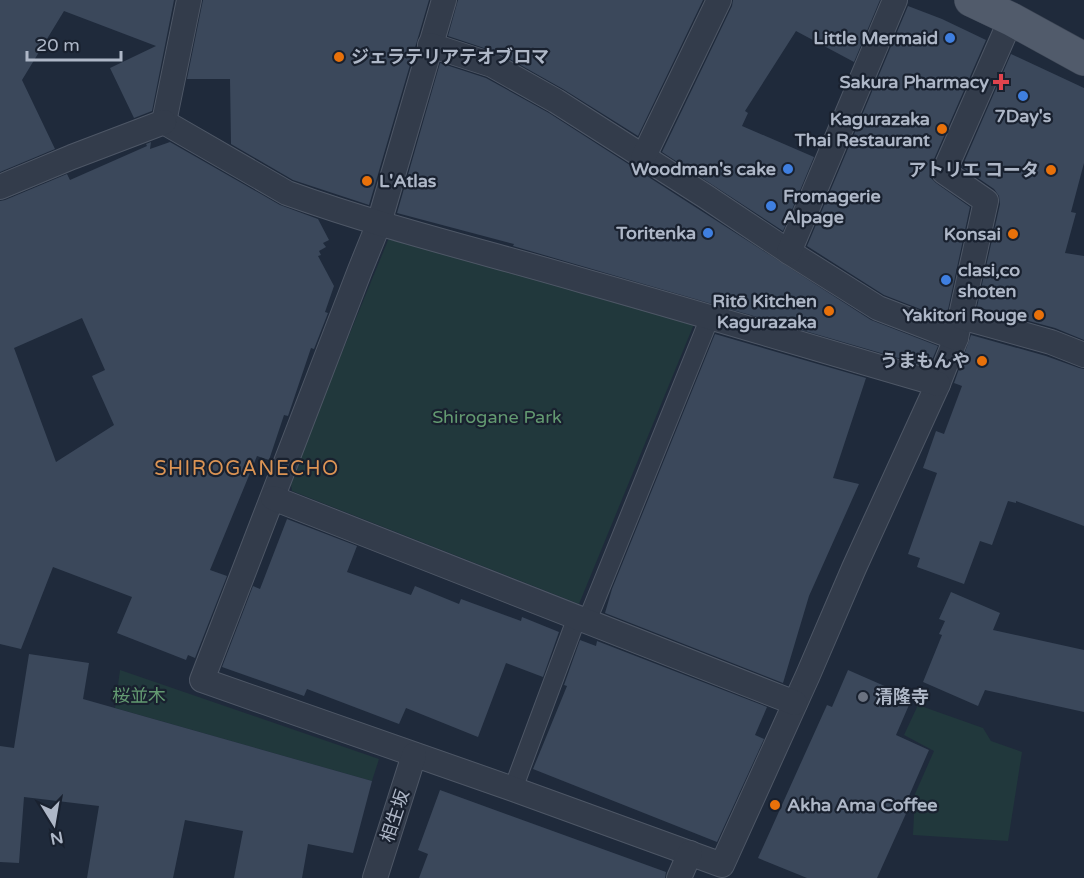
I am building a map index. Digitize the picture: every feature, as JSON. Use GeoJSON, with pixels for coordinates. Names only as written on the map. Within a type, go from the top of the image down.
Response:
{"type":"FeatureCollection","features":[{"type":"Feature","properties":{"kind":"main road"},"geometry":{"type":"LineString","coordinates":[[971,0],[1084,59]]}},
{"type":"Feature","properties":{"kind":"street"},"geometry":{"type":"LineString","coordinates":[[164,122],[189,0]]}},
{"type":"Feature","properties":{"kind":"street"},"geometry":{"type":"LineString","coordinates":[[444,0],[379,223],[202,680],[722,865],[858,557],[938,384],[958,328],[986,201],[944,172],[1011,19]]}},
{"type":"Feature","properties":{"kind":"street"},"geometry":{"type":"LineString","coordinates":[[643,158],[719,0]]}},
{"type":"Feature","properties":{"kind":"street"},"geometry":{"type":"LineString","coordinates":[[789,252],[896,0]]}},
{"type":"Feature","properties":{"kind":"street"},"geometry":{"type":"LineString","coordinates":[[430,45],[492,65],[556,101],[878,308],[958,328],[1051,342],[1084,355]]}},
{"type":"Feature","properties":{"kind":"street"},"geometry":{"type":"LineString","coordinates":[[0,187],[164,122]]}},
{"type":"Feature","properties":{"kind":"street"},"geometry":{"type":"LineString","coordinates":[[164,122],[287,194],[379,223],[938,384]]}},
{"type":"Feature","properties":{"kind":"street"},"geometry":{"type":"LineString","coordinates":[[513,789],[582,619],[710,317]]}},
{"type":"Feature","properties":{"kind":"street"},"geometry":{"type":"LineString","coordinates":[[273,498],[795,703]]}},
{"type":"Feature","properties":{"kind":"street","name":"相生坂"},"geometry":{"type":"LineString","coordinates":[[375,878],[414,755]]}},
{"type":"Feature","properties":{"kind":"street"},"geometry":{"type":"LineString","coordinates":[[679,878],[690,853]]}},
{"type":"Feature","properties":{"kind":"green space","name":"Shirogane Park"},"geometry":{"type":"Polygon","coordinates":[[[391,233],[694,324],[579,604],[292,491],[290,479],[391,233]]]}},
{"type":"Feature","properties":{"kind":"green space","name":"桜並木"},"geometry":{"type":"Polygon","coordinates":[[[120,670],[379,759],[372,781],[115,708],[120,670]]]}},
{"type":"Feature","properties":{"kind":"green space"},"geometry":{"type":"Polygon","coordinates":[[[918,705],[983,728],[991,741],[1022,752],[1008,841],[913,835],[915,794],[934,751],[904,735],[918,705]]]}},
{"type":"Feature","properties":{"kind":"building"},"geometry":{"type":"Polygon","coordinates":[[[0,0],[174,0],[152,111],[134,118],[110,68],[156,46],[64,11],[22,80],[55,149],[0,172],[0,0]]]}},
{"type":"Feature","properties":{"kind":"building"},"geometry":{"type":"Polygon","coordinates":[[[203,0],[429,0],[369,205],[293,180],[231,144],[230,79],[187,79],[203,0]]]}},
{"type":"Feature","properties":{"kind":"building"},"geometry":{"type":"Polygon","coordinates":[[[458,0],[703,0],[638,136],[563,89],[499,53],[448,36],[458,0]]]}},
{"type":"Feature","properties":{"kind":"building"},"geometry":{"type":"Polygon","coordinates":[[[733,0],[880,0],[854,62],[796,31],[745,111],[748,113],[742,126],[814,157],[783,231],[662,152],[733,0]]]}},
{"type":"Feature","properties":{"kind":"building"},"geometry":{"type":"Polygon","coordinates":[[[908,6],[986,40],[930,172],[931,178],[936,183],[970,207],[946,319],[884,295],[807,246],[908,6]]]}},
{"type":"Feature","properties":{"kind":"building"},"geometry":{"type":"Polygon","coordinates":[[[1011,54],[1084,88],[1084,163],[1071,212],[1076,213],[1065,253],[1084,256],[1084,340],[1055,328],[977,307],[1000,204],[999,196],[994,189],[962,167],[1011,54]]]}},
{"type":"Feature","properties":{"kind":"building"},"geometry":{"type":"Polygon","coordinates":[[[440,63],[486,78],[549,113],[871,320],[938,346],[929,367],[513,246],[514,244],[397,213],[440,63]]]}},
{"type":"Feature","properties":{"kind":"building"},"geometry":{"type":"Polygon","coordinates":[[[151,142],[150,149],[170,142],[280,205],[318,219],[329,240],[323,243],[326,247],[319,251],[321,255],[318,256],[334,286],[325,312],[328,313],[314,349],[311,348],[288,416],[284,415],[269,460],[257,456],[210,570],[227,576],[195,658],[188,655],[186,660],[117,633],[132,597],[53,567],[21,649],[0,644],[0,201],[67,174],[70,180],[147,146],[146,144],[151,142]],[[82,318],[14,348],[56,462],[114,425],[92,376],[105,370],[82,318]]]}},
{"type":"Feature","properties":{"kind":"building"},"geometry":{"type":"Polygon","coordinates":[[[715,334],[866,378],[833,478],[859,484],[809,596],[783,683],[605,613],[612,589],[715,334]]]}},
{"type":"Feature","properties":{"kind":"building"},"geometry":{"type":"Polygon","coordinates":[[[971,335],[1084,369],[1084,526],[1016,501],[1016,503],[1008,501],[992,545],[980,541],[964,584],[917,567],[920,558],[908,554],[937,473],[923,468],[936,431],[944,434],[962,386],[954,383],[971,335]]]}},
{"type":"Feature","properties":{"kind":"building"},"geometry":{"type":"Polygon","coordinates":[[[287,519],[357,546],[347,572],[411,595],[415,586],[459,604],[461,599],[521,621],[522,617],[559,632],[543,677],[506,663],[478,737],[406,708],[399,724],[307,689],[304,696],[222,667],[253,586],[260,589],[287,519]]]}},
{"type":"Feature","properties":{"kind":"building"},"geometry":{"type":"Polygon","coordinates":[[[951,592],[1000,613],[993,630],[1084,650],[1084,712],[985,690],[978,706],[923,682],[942,635],[939,634],[945,621],[939,619],[951,592]]]}},
{"type":"Feature","properties":{"kind":"building"},"geometry":{"type":"Polygon","coordinates":[[[580,640],[596,646],[597,641],[767,707],[755,735],[764,739],[717,842],[533,769],[567,686],[564,685],[580,640]]]}},
{"type":"Feature","properties":{"kind":"building"},"geometry":{"type":"Polygon","coordinates":[[[29,654],[89,663],[83,699],[372,781],[353,853],[308,844],[302,878],[234,878],[243,831],[185,820],[173,878],[87,878],[99,806],[24,797],[19,863],[0,862],[0,746],[14,748],[29,654]]]}},
{"type":"Feature","properties":{"kind":"building"},"geometry":{"type":"Polygon","coordinates":[[[848,670],[912,698],[896,735],[929,750],[909,796],[913,798],[877,878],[807,878],[758,858],[827,705],[832,707],[848,670]]]}},
{"type":"Feature","properties":{"kind":"building"},"geometry":{"type":"Polygon","coordinates":[[[440,790],[666,872],[665,878],[419,878],[428,854],[418,850],[440,790]]]}},
{"type":"Feature","properties":{"kind":"place","name":"Little Mermaid"},"geometry":{"type":"Point","coordinates":[950,38]}},
{"type":"Feature","properties":{"kind":"place","name":"ジェラテリアテオブロマ"},"geometry":{"type":"Point","coordinates":[339,57]}},
{"type":"Feature","properties":{"kind":"place","name":"Sakura Pharmacy"},"geometry":{"type":"Point","coordinates":[1001,82]}},
{"type":"Feature","properties":{"kind":"place","name":"7Day's"},"geometry":{"type":"Point","coordinates":[1023,96]}},
{"type":"Feature","properties":{"kind":"place","name":"Kagurazaka Thai Restaurant"},"geometry":{"type":"Point","coordinates":[942,129]}},
{"type":"Feature","properties":{"kind":"place","name":"Woodman's cake"},"geometry":{"type":"Point","coordinates":[788,169]}},
{"type":"Feature","properties":{"kind":"place","name":"アトリエ コータ"},"geometry":{"type":"Point","coordinates":[1051,170]}},
{"type":"Feature","properties":{"kind":"place","name":"L'Atlas"},"geometry":{"type":"Point","coordinates":[367,181]}},
{"type":"Feature","properties":{"kind":"place","name":"Fromagerie Alpage"},"geometry":{"type":"Point","coordinates":[771,206]}},
{"type":"Feature","properties":{"kind":"place","name":"Toritenka"},"geometry":{"type":"Point","coordinates":[708,233]}},
{"type":"Feature","properties":{"kind":"place","name":"Konsai"},"geometry":{"type":"Point","coordinates":[1013,234]}},
{"type":"Feature","properties":{"kind":"place","name":"clasi,co shoten"},"geometry":{"type":"Point","coordinates":[946,280]}},
{"type":"Feature","properties":{"kind":"place","name":"Ritō Kitchen Kagurazaka"},"geometry":{"type":"Point","coordinates":[829,311]}},
{"type":"Feature","properties":{"kind":"place","name":"Yakitori Rouge"},"geometry":{"type":"Point","coordinates":[1039,315]}},
{"type":"Feature","properties":{"kind":"place","name":"うまもんや"},"geometry":{"type":"Point","coordinates":[982,361]}},
{"type":"Feature","properties":{"kind":"place","name":"清隆寺"},"geometry":{"type":"Point","coordinates":[863,697]}},
{"type":"Feature","properties":{"kind":"place","name":"Akha Ama Coffee"},"geometry":{"type":"Point","coordinates":[775,805]}},
{"type":"Feature","properties":{"kind":"district","name":"SHIROGANECHO"},"geometry":{"type":"Point","coordinates":[247,469]}}]}
